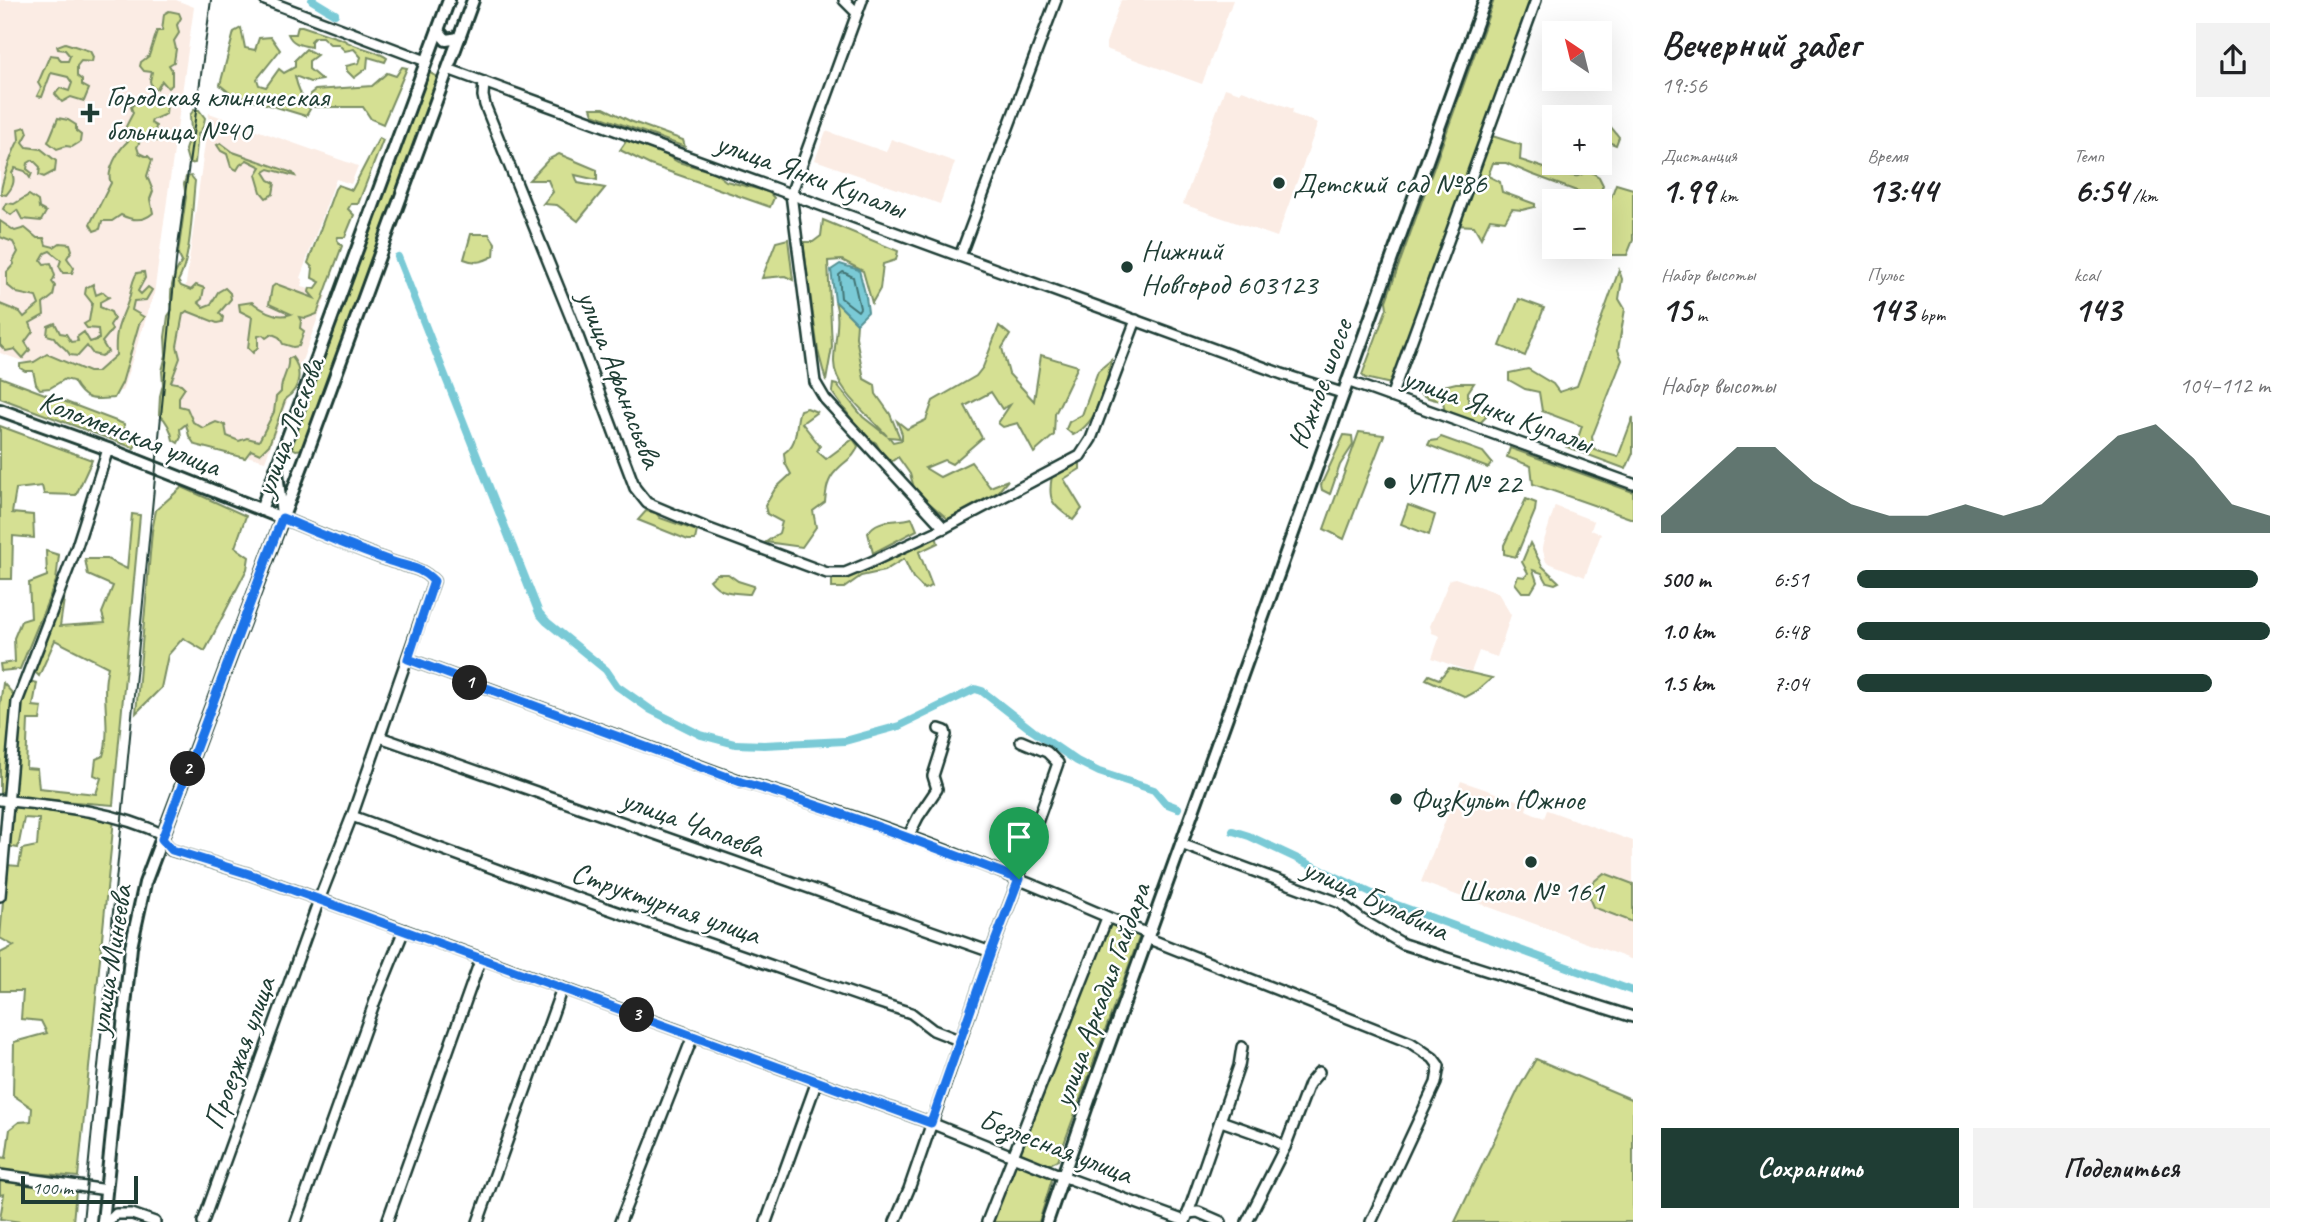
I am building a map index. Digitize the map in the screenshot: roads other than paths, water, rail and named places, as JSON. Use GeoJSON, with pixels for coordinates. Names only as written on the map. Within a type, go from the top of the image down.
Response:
{"type":"FeatureCollection","features":[{"type":"Feature","properties":{"kind":"main road","name":"улица Лескова"},"geometry":{"type":"LineString","coordinates":[[282,518],[277,475],[449,0]]}},
{"type":"Feature","properties":{"kind":"main road","name":"улица Лескова"},"geometry":{"type":"LineString","coordinates":[[282,518],[473,0]]}},
{"type":"Feature","properties":{"kind":"main road","name":"Южное шоссе"},"geometry":{"type":"LineString","coordinates":[[1203,785],[1485,0]]}},
{"type":"Feature","properties":{"kind":"main road"},"geometry":{"type":"LineString","coordinates":[[438,30],[446,40],[459,38]]}},
{"type":"Feature","properties":{"kind":"main road","name":"улица Янки Купалы"},"geometry":{"type":"LineString","coordinates":[[426,61],[448,69]]}},
{"type":"Feature","properties":{"kind":"main road","name":"Коломенская улица"},"geometry":{"type":"LineString","coordinates":[[0,410],[108,449],[282,518]]}},
{"type":"Feature","properties":{"kind":"main road"},"geometry":{"type":"LineString","coordinates":[[261,510],[277,475],[286,487],[298,478]]}},
{"type":"Feature","properties":{"kind":"main road","name":"улица Минеева"},"geometry":{"type":"LineString","coordinates":[[106,1222],[131,947],[145,883],[282,518]]}},
{"type":"Feature","properties":{"kind":"main road","name":"улица Аркадия Гайдара"},"geometry":{"type":"LineString","coordinates":[[1047,1222],[1203,785]]}},
{"type":"Feature","properties":{"kind":"street","name":"улица Янки Купалы"},"geometry":{"type":"LineString","coordinates":[[265,0],[426,61]]}},
{"type":"Feature","properties":{"kind":"street"},"geometry":{"type":"LineString","coordinates":[[844,0],[857,13]]}},
{"type":"Feature","properties":{"kind":"street"},"geometry":{"type":"LineString","coordinates":[[862,0],[791,194],[815,382],[819,390],[944,528]]}},
{"type":"Feature","properties":{"kind":"street"},"geometry":{"type":"LineString","coordinates":[[960,256],[1056,0]]}},
{"type":"Feature","properties":{"kind":"street"},"geometry":{"type":"LineString","coordinates":[[1391,397],[1536,0]]}},
{"type":"Feature","properties":{"kind":"street","name":"улица Янки Купалы"},"geometry":{"type":"LineString","coordinates":[[448,69],[1342,393]]}},
{"type":"Feature","properties":{"kind":"street","name":"улица Афанасьева"},"geometry":{"type":"LineString","coordinates":[[484,82],[485,105],[573,323],[635,488],[647,503],[704,527],[837,575],[944,528],[1080,456],[1091,439],[1136,320]]}},
{"type":"Feature","properties":{"kind":"street","name":"улица Янки Купалы"},"geometry":{"type":"LineString","coordinates":[[1347,381],[1633,484]]}},
{"type":"Feature","properties":{"kind":"street"},"geometry":{"type":"LineString","coordinates":[[0,896],[5,801],[17,702],[77,545],[108,449]]}},
{"type":"Feature","properties":{"kind":"street","name":"Проезжая улица"},"geometry":{"type":"LineString","coordinates":[[203,1222],[352,816],[434,581],[426,573],[412,566],[393,562],[282,518]]}},
{"type":"Feature","properties":{"kind":"street"},"geometry":{"type":"LineString","coordinates":[[408,659],[741,782],[786,794],[1019,879],[1148,936],[1411,1044],[1433,1058],[1439,1066],[1436,1083],[1371,1222]]}},
{"type":"Feature","properties":{"kind":"street"},"geometry":{"type":"LineString","coordinates":[[908,837],[937,789],[933,776],[946,735],[945,731],[939,729]]}},
{"type":"Feature","properties":{"kind":"street","name":"улица Чапаева"},"geometry":{"type":"LineString","coordinates":[[380,737],[991,952]]}},
{"type":"Feature","properties":{"kind":"street"},"geometry":{"type":"LineString","coordinates":[[895,1222],[1058,763],[1047,752],[1021,741]]}},
{"type":"Feature","properties":{"kind":"street","name":"Безлесная улица"},"geometry":{"type":"LineString","coordinates":[[5,801],[66,807],[118,817],[163,837],[172,850],[249,874],[817,1081],[1062,1176],[1186,1219],[1198,1212],[1222,1222]]}},
{"type":"Feature","properties":{"kind":"street","name":"Структурная улица"},"geometry":{"type":"LineString","coordinates":[[352,816],[649,923],[889,1004],[917,1016],[933,1030],[961,1041]]}},
{"type":"Feature","properties":{"kind":"street","name":"улица Булавина"},"geometry":{"type":"LineString","coordinates":[[1181,844],[1340,904],[1403,944],[1633,1017]]}},
{"type":"Feature","properties":{"kind":"street"},"geometry":{"type":"LineString","coordinates":[[987,1222],[1107,918]]}},
{"type":"Feature","properties":{"kind":"street"},"geometry":{"type":"LineString","coordinates":[[296,1222],[374,1001],[404,930]]}},
{"type":"Feature","properties":{"kind":"street"},"geometry":{"type":"LineString","coordinates":[[387,1222],[481,958]]}},
{"type":"Feature","properties":{"kind":"street"},"geometry":{"type":"LineString","coordinates":[[478,1222],[562,988]]}},
{"type":"Feature","properties":{"kind":"street"},"geometry":{"type":"LineString","coordinates":[[620,1222],[693,1036]]}},
{"type":"Feature","properties":{"kind":"street"},"geometry":{"type":"LineString","coordinates":[[1186,1219],[1239,1066],[1242,1047]]}},
{"type":"Feature","properties":{"kind":"street"},"geometry":{"type":"LineString","coordinates":[[1247,1222],[1285,1147],[1309,1084],[1318,1072]]}},
{"type":"Feature","properties":{"kind":"street"},"geometry":{"type":"LineString","coordinates":[[766,1222],[817,1081]]}},
{"type":"Feature","properties":{"kind":"street"},"geometry":{"type":"LineString","coordinates":[[1221,1121],[1269,1138],[1285,1147]]}},
{"type":"Feature","properties":{"kind":"street"},"geometry":{"type":"LineString","coordinates":[[0,1175],[107,1189]]}},
{"type":"Feature","properties":{"kind":"street"},"geometry":{"type":"LineString","coordinates":[[106,1222],[116,1214],[132,1214],[155,1222]]}},
{"type":"Feature","properties":{"kind":"water"},"geometry":{"type":"Polygon","coordinates":[[[840,264],[859,270],[868,312],[857,323],[835,301],[831,270],[840,264]]]}},
{"type":"Feature","properties":{"kind":"waterway"},"geometry":{"type":"LineString","coordinates":[[312,0],[335,14]]}},
{"type":"Feature","properties":{"kind":"waterway"},"geometry":{"type":"LineString","coordinates":[[398,257],[539,613],[606,670],[617,686],[651,710],[701,735],[735,744],[764,745],[845,741],[899,726],[975,689],[982,691],[1077,761],[1099,772],[1154,790],[1165,803],[1178,808]]}},
{"type":"Feature","properties":{"kind":"waterway"},"geometry":{"type":"LineString","coordinates":[[1233,831],[1394,904],[1633,991]]}},
{"type":"Feature","properties":{"kind":"tram line"},"geometry":{"type":"LineString","coordinates":[[83,1222],[176,261],[211,0]]}},
{"type":"Feature","properties":{"kind":"place","name":"Городская клиническая больница №40"},"geometry":{"type":"Point","coordinates":[90,113]}},
{"type":"Feature","properties":{"kind":"place","name":"Детский сад №86"},"geometry":{"type":"Point","coordinates":[1279,183]}},
{"type":"Feature","properties":{"kind":"place","name":"Нижний Новгород 603123"},"geometry":{"type":"Point","coordinates":[1127,267]}},
{"type":"Feature","properties":{"kind":"place","name":"УПП № 22"},"geometry":{"type":"Point","coordinates":[1390,483]}},
{"type":"Feature","properties":{"kind":"place","name":"ФизКульт Южное"},"geometry":{"type":"Point","coordinates":[1396,799]}},
{"type":"Feature","properties":{"kind":"place","name":"Школа № 161"},"geometry":{"type":"Point","coordinates":[1531,862]}}]}
